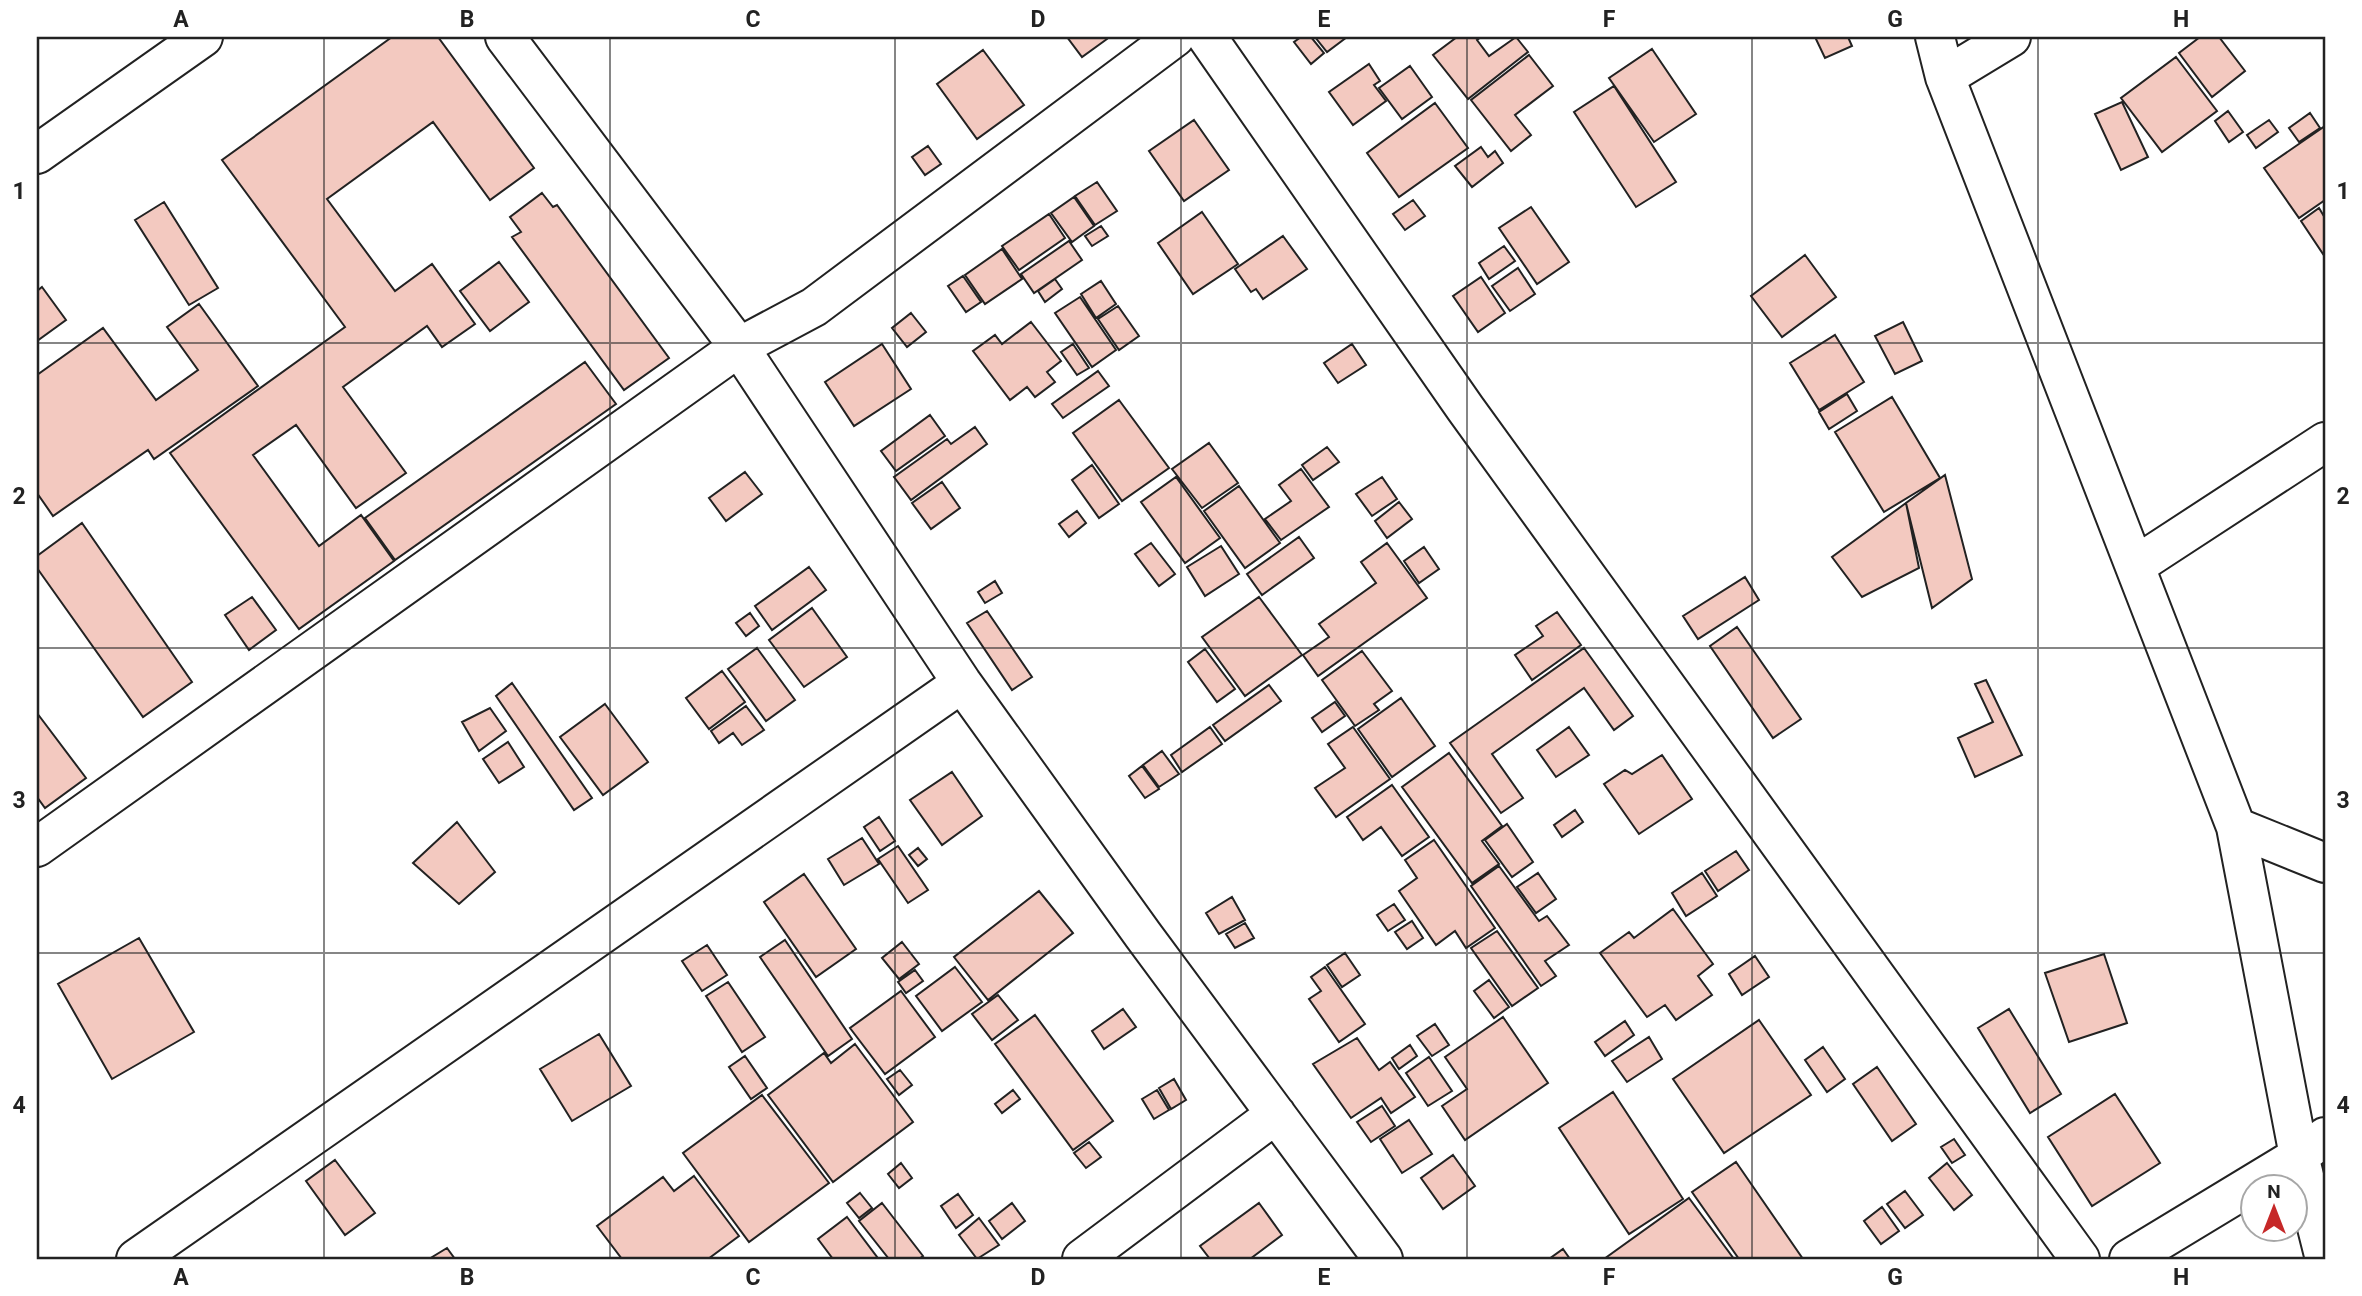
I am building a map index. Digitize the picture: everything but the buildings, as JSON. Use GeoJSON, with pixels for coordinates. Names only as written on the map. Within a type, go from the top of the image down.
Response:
{"type":"FeatureCollection","features":[{"type":"Feature","properties":{"kind":"street"},"geometry":{"type":"LineString","coordinates":[[37,153],[203,37]]}},
{"type":"Feature","properties":{"kind":"street"},"geometry":{"type":"LineString","coordinates":[[505,37],[738,347],[962,683],[1143,935],[1383,1259]]}},
{"type":"Feature","properties":{"kind":"street"},"geometry":{"type":"LineString","coordinates":[[37,847],[738,347],[814,307],[1175,37]]}},
{"type":"Feature","properties":{"kind":"street"},"geometry":{"type":"LineString","coordinates":[[1207,37],[1465,408],[2080,1259]]}},
{"type":"Feature","properties":{"kind":"street"},"geometry":{"type":"LineString","coordinates":[[1935,37],[1945,77],[2236,827],[2312,1146],[2325,1259]]}},
{"type":"Feature","properties":{"kind":"street"},"geometry":{"type":"LineString","coordinates":[[1945,77],[2011,37]]}},
{"type":"Feature","properties":{"kind":"street"},"geometry":{"type":"LineString","coordinates":[[2136,566],[2325,442]]}},
{"type":"Feature","properties":{"kind":"street"},"geometry":{"type":"LineString","coordinates":[[136,1259],[962,683]]}},
{"type":"Feature","properties":{"kind":"street"},"geometry":{"type":"LineString","coordinates":[[2236,827],[2325,863]]}},
{"type":"Feature","properties":{"kind":"street"},"geometry":{"type":"LineString","coordinates":[[1082,1259],[1276,1114]]}},
{"type":"Feature","properties":{"kind":"street"},"geometry":{"type":"LineString","coordinates":[[2129,1259],[2312,1146]]}}]}
